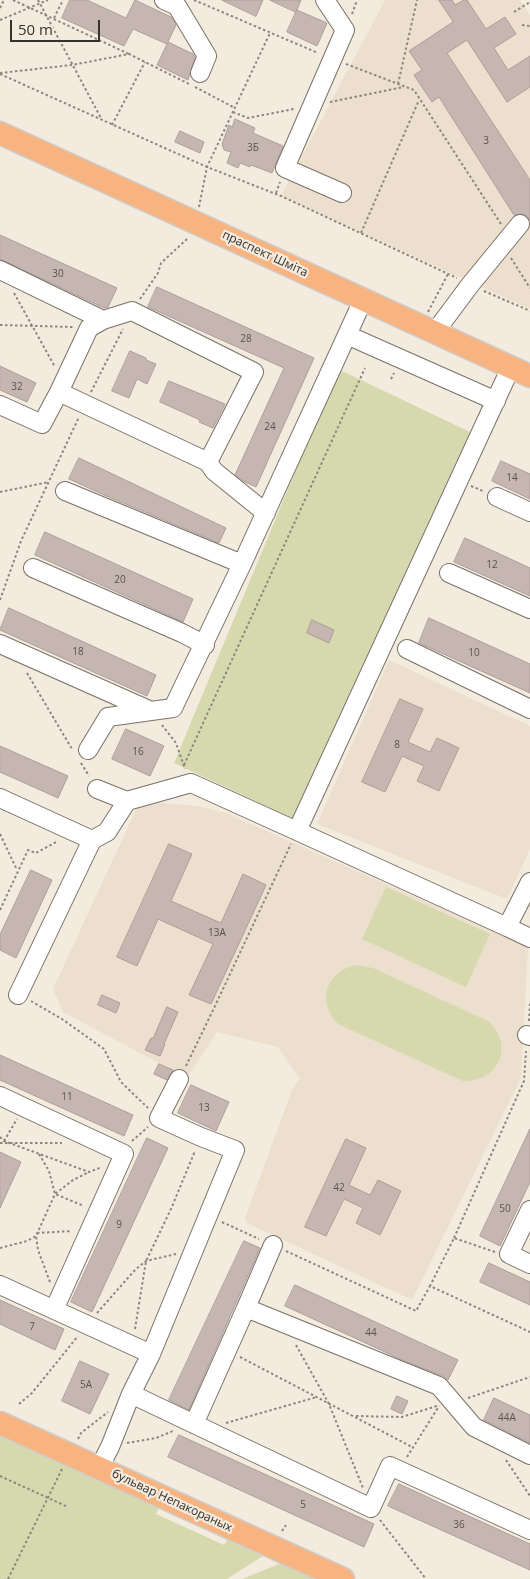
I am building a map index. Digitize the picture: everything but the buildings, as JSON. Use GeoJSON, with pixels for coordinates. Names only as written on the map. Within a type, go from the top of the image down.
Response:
{"type":"FeatureCollection","features":[{"type":"Feature","properties":{"kind":"main road","name":"праспект Шміта"},"geometry":{"type":"LineString","coordinates":[[0,133],[520,372]]}},
{"type":"Feature","properties":{"kind":"main road","name":"бульвар Непакораных"},"geometry":{"type":"LineString","coordinates":[[0,1423],[343,1579]]}},
{"type":"Feature","properties":{"kind":"lane"},"geometry":{"type":"LineString","coordinates":[[325,0],[345,30],[285,168],[342,193]]}},
{"type":"Feature","properties":{"kind":"lane"},"geometry":{"type":"LineString","coordinates":[[173,2],[207,56],[200,73]]}},
{"type":"Feature","properties":{"kind":"lane"},"geometry":{"type":"LineString","coordinates":[[435,332],[470,284],[511,235]]}},
{"type":"Feature","properties":{"kind":"lane"},"geometry":{"type":"LineString","coordinates":[[1,271],[96,324]]}},
{"type":"Feature","properties":{"kind":"lane"},"geometry":{"type":"LineString","coordinates":[[79,752],[108,717],[173,708],[205,645],[363,300]]}},
{"type":"Feature","properties":{"kind":"lane"},"geometry":{"type":"LineString","coordinates":[[0,405],[42,424],[96,324],[132,311],[254,372],[208,462]]}},
{"type":"Feature","properties":{"kind":"lane"},"geometry":{"type":"LineString","coordinates":[[348,335],[496,401]]}},
{"type":"Feature","properties":{"kind":"lane"},"geometry":{"type":"LineString","coordinates":[[298,831],[496,401],[520,372]]}},
{"type":"Feature","properties":{"kind":"lane"},"geometry":{"type":"LineString","coordinates":[[61,387],[208,462],[214,471],[266,513]]}},
{"type":"Feature","properties":{"kind":"lane"},"geometry":{"type":"LineString","coordinates":[[65,491],[242,564]]}},
{"type":"Feature","properties":{"kind":"lane"},"geometry":{"type":"LineString","coordinates":[[497,497],[530,512]]}},
{"type":"Feature","properties":{"kind":"lane"},"geometry":{"type":"LineString","coordinates":[[33,568],[182,633],[205,645]]}},
{"type":"Feature","properties":{"kind":"lane"},"geometry":{"type":"LineString","coordinates":[[449,573],[530,609]]}},
{"type":"Feature","properties":{"kind":"lane"},"geometry":{"type":"LineString","coordinates":[[7,647],[151,711]]}},
{"type":"Feature","properties":{"kind":"lane"},"geometry":{"type":"LineString","coordinates":[[408,649],[530,709]]}},
{"type":"Feature","properties":{"kind":"lane"},"geometry":{"type":"LineString","coordinates":[[97,789],[127,801],[191,783],[530,938]]}},
{"type":"Feature","properties":{"kind":"lane"},"geometry":{"type":"LineString","coordinates":[[0,798],[92,840]]}},
{"type":"Feature","properties":{"kind":"lane"},"geometry":{"type":"LineString","coordinates":[[18,995],[92,840],[107,832],[127,801]]}},
{"type":"Feature","properties":{"kind":"lane"},"geometry":{"type":"LineString","coordinates":[[508,927],[530,882]]}},
{"type":"Feature","properties":{"kind":"lane"},"geometry":{"type":"LineString","coordinates":[[99,1468],[131,1394],[151,1354],[235,1150],[159,1118],[179,1079]]}},
{"type":"Feature","properties":{"kind":"lane"},"geometry":{"type":"LineString","coordinates":[[0,1096],[122,1157],[56,1305]]}},
{"type":"Feature","properties":{"kind":"lane"},"geometry":{"type":"LineString","coordinates":[[530,1210],[509,1254],[530,1264]]}},
{"type":"Feature","properties":{"kind":"lane"},"geometry":{"type":"LineString","coordinates":[[194,1424],[272,1245]]}},
{"type":"Feature","properties":{"kind":"lane"},"geometry":{"type":"LineString","coordinates":[[0,1285],[56,1305],[151,1354]]}},
{"type":"Feature","properties":{"kind":"lane"},"geometry":{"type":"LineString","coordinates":[[246,1308],[439,1386],[474,1427],[530,1455]]}},
{"type":"Feature","properties":{"kind":"lane"},"geometry":{"type":"LineString","coordinates":[[131,1394],[371,1508],[390,1466],[530,1530]]}},
{"type":"Feature","properties":{"kind":"path"},"geometry":{"type":"LineString","coordinates":[[0,8],[4,0]]}},
{"type":"Feature","properties":{"kind":"path"},"geometry":{"type":"LineString","coordinates":[[13,0],[32,7],[129,54],[235,108]]}},
{"type":"Feature","properties":{"kind":"path"},"geometry":{"type":"LineString","coordinates":[[32,7],[37,0],[102,120]]}},
{"type":"Feature","properties":{"kind":"path"},"geometry":{"type":"LineString","coordinates":[[0,20],[48,0]]}},
{"type":"Feature","properties":{"kind":"path"},"geometry":{"type":"LineString","coordinates":[[54,18],[63,0]]}},
{"type":"Feature","properties":{"kind":"path"},"geometry":{"type":"LineString","coordinates":[[194,0],[414,90],[511,235],[530,288]]}},
{"type":"Feature","properties":{"kind":"path"},"geometry":{"type":"LineString","coordinates":[[398,84],[417,0]]}},
{"type":"Feature","properties":{"kind":"path"},"geometry":{"type":"LineString","coordinates":[[514,12],[530,2]]}},
{"type":"Feature","properties":{"kind":"path"},"geometry":{"type":"LineString","coordinates":[[522,25],[530,26]]}},
{"type":"Feature","properties":{"kind":"path"},"geometry":{"type":"LineString","coordinates":[[0,73],[72,66],[129,54]]}},
{"type":"Feature","properties":{"kind":"path"},"geometry":{"type":"LineString","coordinates":[[112,125],[145,62]]}},
{"type":"Feature","properties":{"kind":"path"},"geometry":{"type":"LineString","coordinates":[[0,73],[207,167],[281,196],[530,311]]}},
{"type":"Feature","properties":{"kind":"path"},"geometry":{"type":"LineString","coordinates":[[361,233],[420,99]]}},
{"type":"Feature","properties":{"kind":"path"},"geometry":{"type":"LineString","coordinates":[[1,271],[32,326],[61,387]]}},
{"type":"Feature","properties":{"kind":"path"},"geometry":{"type":"LineString","coordinates":[[0,325],[96,324]]}},
{"type":"Feature","properties":{"kind":"path"},"geometry":{"type":"LineString","coordinates":[[151,711],[176,743],[184,765],[365,368]]}},
{"type":"Feature","properties":{"kind":"path"},"geometry":{"type":"LineString","coordinates":[[459,481],[497,497]]}},
{"type":"Feature","properties":{"kind":"path"},"geometry":{"type":"LineString","coordinates":[[0,492],[49,482]]}},
{"type":"Feature","properties":{"kind":"path"},"geometry":{"type":"LineString","coordinates":[[7,647],[79,752],[97,789]]}},
{"type":"Feature","properties":{"kind":"path"},"geometry":{"type":"LineString","coordinates":[[179,1079],[298,831]]}},
{"type":"Feature","properties":{"kind":"path"},"geometry":{"type":"LineString","coordinates":[[0,910],[28,850],[36,853],[75,832]]}},
{"type":"Feature","properties":{"kind":"path"},"geometry":{"type":"LineString","coordinates":[[0,834],[18,872]]}},
{"type":"Feature","properties":{"kind":"path"},"geometry":{"type":"LineString","coordinates":[[18,995],[62,1019],[104,1049],[121,1082],[159,1118],[132,1141],[122,1157],[73,1180],[55,1194],[36,1236],[38,1250],[56,1305]]}},
{"type":"Feature","properties":{"kind":"path"},"geometry":{"type":"LineString","coordinates":[[209,1215],[416,1311],[454,1238],[524,1081],[529,1036],[530,1003]]}},
{"type":"Feature","properties":{"kind":"path"},"geometry":{"type":"LineString","coordinates":[[4,1141],[24,1107]]}},
{"type":"Feature","properties":{"kind":"path"},"geometry":{"type":"LineString","coordinates":[[0,1137],[4,1141],[90,1172]]}},
{"type":"Feature","properties":{"kind":"path"},"geometry":{"type":"LineString","coordinates":[[133,1345],[139,1295],[146,1261],[171,1209],[201,1137]]}},
{"type":"Feature","properties":{"kind":"path"},"geometry":{"type":"LineString","coordinates":[[0,1142],[63,1142]]}},
{"type":"Feature","properties":{"kind":"path"},"geometry":{"type":"LineString","coordinates":[[39,1154],[49,1171],[55,1194]]}},
{"type":"Feature","properties":{"kind":"path"},"geometry":{"type":"LineString","coordinates":[[55,1194],[98,1211]]}},
{"type":"Feature","properties":{"kind":"path"},"geometry":{"type":"LineString","coordinates":[[37,1233],[90,1230]]}},
{"type":"Feature","properties":{"kind":"path"},"geometry":{"type":"LineString","coordinates":[[0,1248],[27,1242],[36,1236]]}},
{"type":"Feature","properties":{"kind":"path"},"geometry":{"type":"LineString","coordinates":[[454,1238],[500,1254]]}},
{"type":"Feature","properties":{"kind":"path"},"geometry":{"type":"LineString","coordinates":[[430,1286],[530,1332]]}},
{"type":"Feature","properties":{"kind":"path"},"geometry":{"type":"LineString","coordinates":[[286,1325],[329,1404],[371,1508],[426,1579]]}},
{"type":"Feature","properties":{"kind":"path"},"geometry":{"type":"LineString","coordinates":[[227,1350],[412,1447]]}},
{"type":"Feature","properties":{"kind":"path"},"geometry":{"type":"LineString","coordinates":[[400,1470],[412,1447],[439,1406]]}},
{"type":"Feature","properties":{"kind":"path"},"geometry":{"type":"LineString","coordinates":[[8,1579],[81,1433],[110,1410]]}},
{"type":"Feature","properties":{"kind":"path"},"geometry":{"type":"LineString","coordinates":[[505,1458],[530,1496]]}},
{"type":"Feature","properties":{"kind":"path"},"geometry":{"type":"LineString","coordinates":[[0,1476],[68,1507]]}},
{"type":"Feature","properties":{"kind":"shaded area"},"geometry":{"type":"Polygon","coordinates":[[[385,0],[520,0],[530,15],[530,309],[281,196],[385,0]]]}},
{"type":"Feature","properties":{"kind":"shaded area"},"geometry":{"type":"Polygon","coordinates":[[[389,660],[530,726],[530,849],[507,899],[317,824],[389,660]]]}},
{"type":"Feature","properties":{"kind":"shaded area"},"geometry":{"type":"Polygon","coordinates":[[[140,801],[198,806],[226,813],[528,947],[521,1078],[412,1300],[247,1223],[245,1218],[293,1087],[300,1079],[278,1047],[217,1032],[187,1078],[174,1071],[169,1081],[154,1074],[159,1063],[63,1012],[53,989],[140,801]]]}},
{"type":"Feature","properties":{"kind":"green space"},"geometry":{"type":"Polygon","coordinates":[[[338,369],[470,432],[292,818],[174,763],[338,369]]]}},
{"type":"Feature","properties":{"kind":"green space"},"geometry":{"type":"Polygon","coordinates":[[[386,887],[490,934],[466,987],[362,939],[386,887]]]}},
{"type":"Feature","properties":{"kind":"green space"},"geometry":{"type":"Polygon","coordinates":[[[356,965],[373,968],[490,1022],[501,1042],[499,1062],[485,1076],[475,1080],[463,1081],[338,1024],[327,1006],[328,988],[337,974],[356,965]]]}},
{"type":"Feature","properties":{"kind":"green space"},"geometry":{"type":"Polygon","coordinates":[[[0,1431],[154,1504],[158,1509],[156,1514],[224,1545],[229,1538],[266,1554],[227,1579],[0,1579],[0,1431]]]}},
{"type":"Feature","properties":{"kind":"green space"},"geometry":{"type":"Polygon","coordinates":[[[284,1562],[318,1579],[242,1579],[284,1562]]]}}]}
